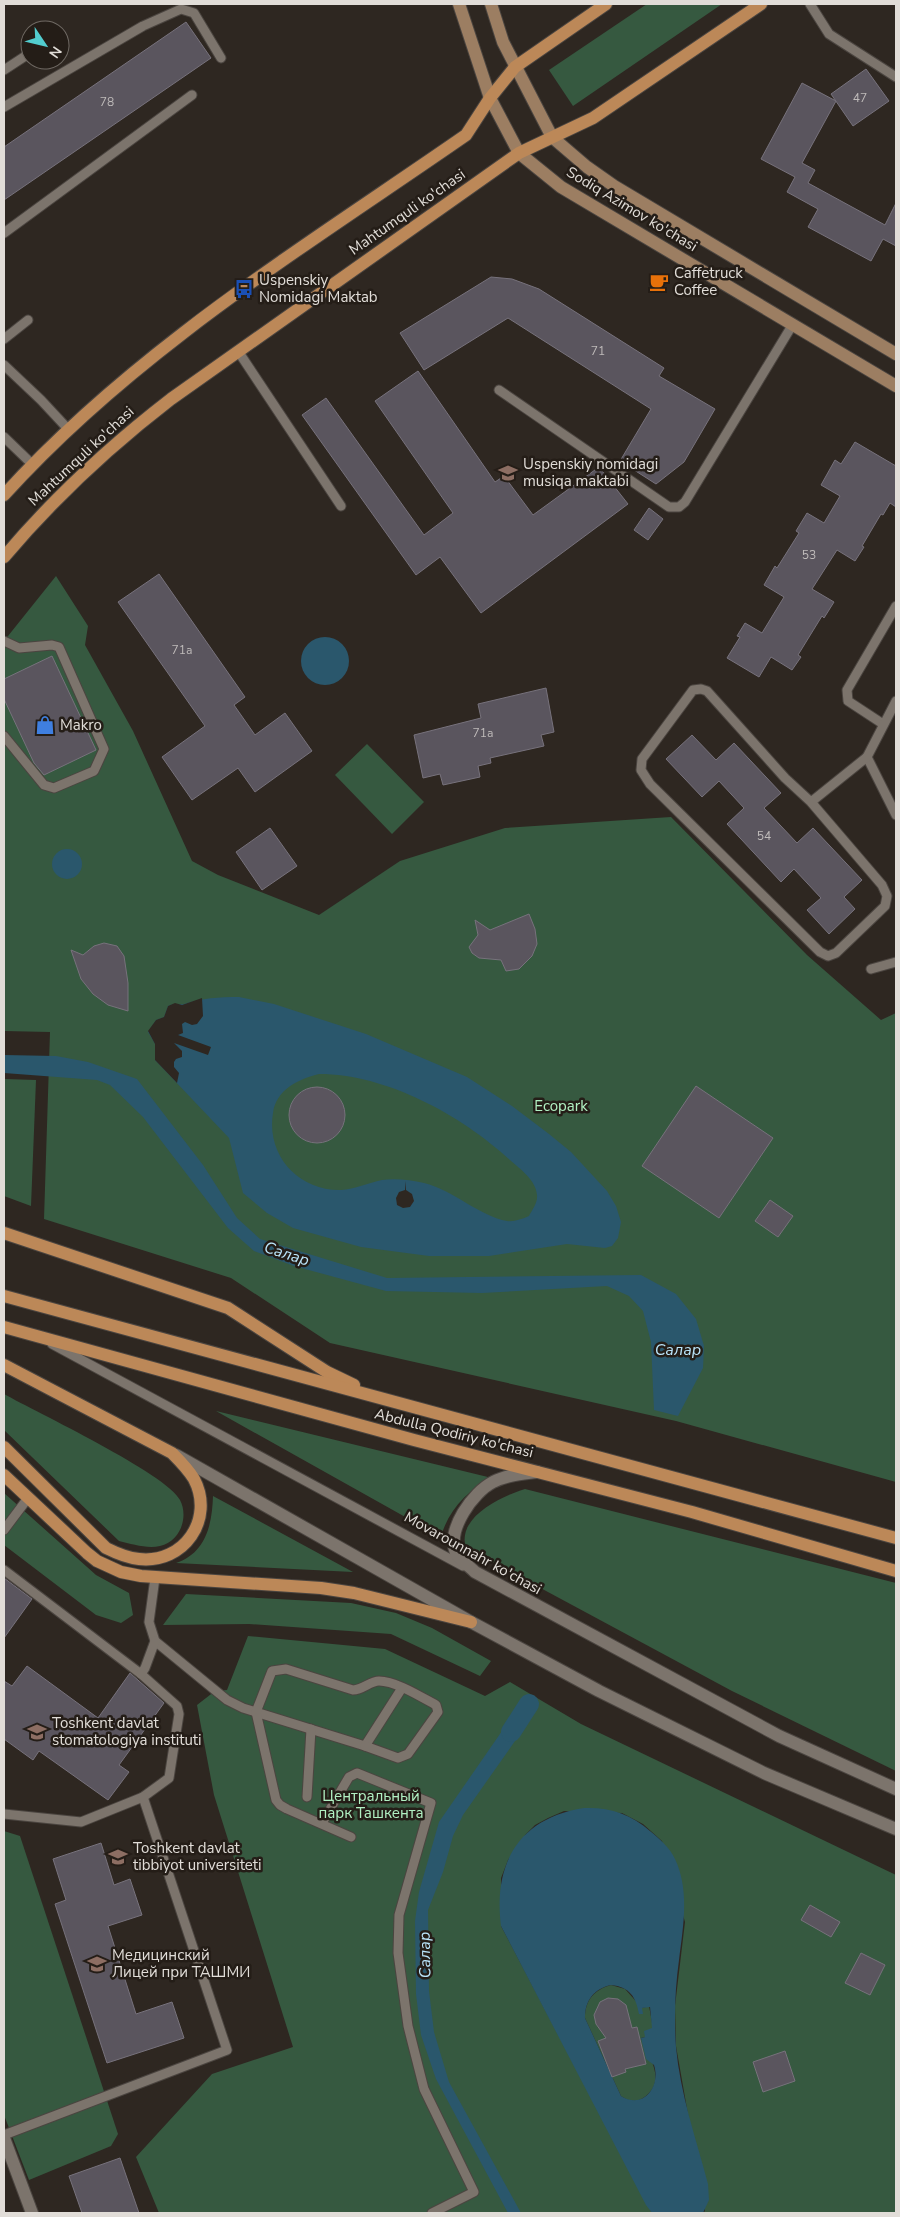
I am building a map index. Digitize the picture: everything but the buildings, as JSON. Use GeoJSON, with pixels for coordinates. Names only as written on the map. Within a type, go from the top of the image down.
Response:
{"type":"FeatureCollection","features":[{"type":"Feature","properties":{"kind":"main road","name":"Sodiq Azimov ko'chasi"},"geometry":{"type":"LineString","coordinates":[[459,4],[490,98],[519,153],[561,187],[896,386]]}},
{"type":"Feature","properties":{"kind":"main road","name":"Sodiq Azimov ko'chasi"},"geometry":{"type":"LineString","coordinates":[[491,4],[503,42],[552,137],[587,167],[614,186],[896,354]]}},
{"type":"Feature","properties":{"kind":"main road","name":"Mahtumquli ko'chasi"},"geometry":{"type":"LineString","coordinates":[[4,495],[68,429],[141,366],[237,294],[466,135],[490,98],[516,67],[606,4]]}},
{"type":"Feature","properties":{"kind":"main road","name":"Mahtumquli ko'chasi"},"geometry":{"type":"LineString","coordinates":[[4,557],[50,505],[107,451],[156,410],[519,153],[593,118],[761,4]]}},
{"type":"Feature","properties":{"kind":"main road"},"geometry":{"type":"LineString","coordinates":[[4,1233],[228,1308],[326,1372],[384,1399]]}},
{"type":"Feature","properties":{"kind":"main road","name":"Abdulla Qodiriy ko'chasi"},"geometry":{"type":"LineString","coordinates":[[4,1296],[896,1538]]}},
{"type":"Feature","properties":{"kind":"main road","name":"Abdulla Qodiriy ko'chasi"},"geometry":{"type":"LineString","coordinates":[[4,1327],[414,1440],[692,1512],[896,1571]]}},
{"type":"Feature","properties":{"kind":"main road"},"geometry":{"type":"LineString","coordinates":[[4,1365],[172,1452],[188,1470],[199,1491],[202,1513],[199,1524],[194,1534],[176,1552],[164,1557],[140,1560],[117,1554],[106,1548],[4,1447]]}},
{"type":"Feature","properties":{"kind":"main road"},"geometry":{"type":"LineString","coordinates":[[4,1475],[76,1545],[97,1561],[121,1572],[156,1578],[321,1588],[354,1592],[471,1622]]}},
{"type":"Feature","properties":{"kind":"street"},"geometry":{"type":"LineString","coordinates":[[172,1452],[471,1622],[599,1690],[764,1773],[896,1829]]}},
{"type":"Feature","properties":{"kind":"street"},"geometry":{"type":"LineString","coordinates":[[475,1572],[456,1554],[454,1546],[457,1527],[465,1508],[478,1492],[495,1481],[508,1476],[539,1472]]}},
{"type":"Feature","properties":{"kind":"street","name":"Movarounnahr ko'chasi"},"geometry":{"type":"LineString","coordinates":[[475,1572],[779,1736],[896,1789]]}},
{"type":"Feature","properties":{"kind":"street"},"geometry":{"type":"LineString","coordinates":[[4,2137],[32,2213]]}},
{"type":"Feature","properties":{"kind":"lane"},"geometry":{"type":"LineString","coordinates":[[810,4],[830,34],[896,77]]}},
{"type":"Feature","properties":{"kind":"lane"},"geometry":{"type":"LineString","coordinates":[[4,107],[143,26],[181,9],[194,12],[221,58]]}},
{"type":"Feature","properties":{"kind":"lane"},"geometry":{"type":"LineString","coordinates":[[4,70],[20,60]]}},
{"type":"Feature","properties":{"kind":"lane"},"geometry":{"type":"LineString","coordinates":[[4,233],[192,95]]}},
{"type":"Feature","properties":{"kind":"lane"},"geometry":{"type":"LineString","coordinates":[[4,339],[28,320]]}},
{"type":"Feature","properties":{"kind":"lane"},"geometry":{"type":"LineString","coordinates":[[499,390],[669,507],[679,507],[685,502],[793,324]]}},
{"type":"Feature","properties":{"kind":"lane"},"geometry":{"type":"LineString","coordinates":[[238,351],[341,506]]}},
{"type":"Feature","properties":{"kind":"lane"},"geometry":{"type":"LineString","coordinates":[[4,365],[68,429]]}},
{"type":"Feature","properties":{"kind":"lane"},"geometry":{"type":"LineString","coordinates":[[4,437],[32,464]]}},
{"type":"Feature","properties":{"kind":"lane"},"geometry":{"type":"LineString","coordinates":[[884,724],[848,701],[846,696],[847,690],[896,606]]}},
{"type":"Feature","properties":{"kind":"lane"},"geometry":{"type":"LineString","coordinates":[[4,641],[19,648],[52,645],[58,647],[104,749],[94,771],[54,788],[49,788],[44,785],[4,736]]}},
{"type":"Feature","properties":{"kind":"lane"},"geometry":{"type":"LineString","coordinates":[[700,689],[707,691],[785,778],[812,802],[882,885],[887,896],[885,906],[836,953],[828,956],[820,952],[650,784],[642,770],[642,760],[693,690],[700,689]]}},
{"type":"Feature","properties":{"kind":"lane"},"geometry":{"type":"LineString","coordinates":[[812,802],[867,757],[896,701]]}},
{"type":"Feature","properties":{"kind":"lane"},"geometry":{"type":"LineString","coordinates":[[867,757],[896,815]]}},
{"type":"Feature","properties":{"kind":"lane"},"geometry":{"type":"LineString","coordinates":[[870,969],[896,962]]}},
{"type":"Feature","properties":{"kind":"lane","name":"Movarounnahr ko'chasi"},"geometry":{"type":"LineString","coordinates":[[39,1337],[475,1572]]}},
{"type":"Feature","properties":{"kind":"lane"},"geometry":{"type":"LineString","coordinates":[[4,1530],[28,1498]]}},
{"type":"Feature","properties":{"kind":"lane"},"geometry":{"type":"LineString","coordinates":[[4,1570],[141,1674],[177,1706],[179,1714],[169,1778],[143,1797],[81,1822],[4,1814]]}},
{"type":"Feature","properties":{"kind":"lane"},"geometry":{"type":"LineString","coordinates":[[156,1578],[149,1622],[155,1640],[227,1700],[256,1712],[398,1758],[408,1754],[438,1712],[436,1705],[402,1688],[381,1681],[376,1681],[360,1690],[353,1690],[279,1669],[272,1671],[256,1712],[276,1800],[287,1809],[351,1837]]}},
{"type":"Feature","properties":{"kind":"lane"},"geometry":{"type":"LineString","coordinates":[[141,1674],[155,1640]]}},
{"type":"Feature","properties":{"kind":"lane"},"geometry":{"type":"LineString","coordinates":[[365,1746],[402,1688]]}},
{"type":"Feature","properties":{"kind":"lane"},"geometry":{"type":"LineString","coordinates":[[307,1797],[310,1729]]}},
{"type":"Feature","properties":{"kind":"lane"},"geometry":{"type":"LineString","coordinates":[[322,1824],[349,1777],[357,1773],[431,1803],[399,1915],[398,1953],[408,2026],[424,2089],[474,2192],[432,2213]]}},
{"type":"Feature","properties":{"kind":"lane"},"geometry":{"type":"LineString","coordinates":[[4,2137],[227,2050],[143,1797]]}},
{"type":"Feature","properties":{"kind":"green space"},"geometry":{"type":"Polygon","coordinates":[[[647,4],[722,4],[573,106],[549,70],[647,4]]]}},
{"type":"Feature","properties":{"kind":"green space","name":"Ecopark"},"geometry":{"type":"Polygon","coordinates":[[[56,576],[88,626],[85,645],[133,731],[192,861],[218,875],[319,915],[400,861],[505,828],[671,817],[807,955],[881,1020],[896,1013],[896,1482],[676,1421],[330,1343],[231,1278],[44,1219],[50,1032],[4,1031],[4,641],[56,576]]]}},
{"type":"Feature","properties":{"kind":"green space"},"geometry":{"type":"Polygon","coordinates":[[[367,744],[424,802],[392,834],[335,775],[367,744]]]}},
{"type":"Feature","properties":{"kind":"green space"},"geometry":{"type":"Polygon","coordinates":[[[4,1079],[36,1080],[31,1206],[4,1196],[4,1079]]]}},
{"type":"Feature","properties":{"kind":"green space"},"geometry":{"type":"Polygon","coordinates":[[[4,1394],[127,1460],[152,1475],[170,1489],[180,1500],[183,1507],[181,1528],[173,1540],[167,1544],[155,1547],[119,1541],[4,1430],[4,1394]]]}},
{"type":"Feature","properties":{"kind":"green space"},"geometry":{"type":"Polygon","coordinates":[[[216,1411],[492,1478],[475,1488],[460,1502],[444,1527],[441,1537],[216,1411]]]}},
{"type":"Feature","properties":{"kind":"green space"},"geometry":{"type":"Polygon","coordinates":[[[525,1489],[896,1583],[896,1771],[732,1691],[466,1548],[465,1537],[468,1527],[474,1518],[494,1503],[525,1489]]]}},
{"type":"Feature","properties":{"kind":"green space"},"geometry":{"type":"Polygon","coordinates":[[[4,1493],[96,1575],[129,1593],[133,1615],[121,1623],[96,1615],[4,1545],[4,1493]]]}},
{"type":"Feature","properties":{"kind":"green space"},"geometry":{"type":"Polygon","coordinates":[[[213,1496],[353,1572],[176,1563],[186,1558],[201,1545],[209,1527],[213,1496]]]}},
{"type":"Feature","properties":{"kind":"green space"},"geometry":{"type":"Polygon","coordinates":[[[186,1594],[351,1603],[396,1613],[432,1628],[491,1661],[480,1676],[391,1634],[249,1624],[163,1625],[186,1594]]]}},
{"type":"Feature","properties":{"kind":"green space","name":"Центральный парк Ташкента"},"geometry":{"type":"Polygon","coordinates":[[[248,1636],[385,1649],[485,1696],[510,1682],[581,1724],[896,1875],[896,2213],[703,2213],[705,2211],[676,2046],[675,2006],[685,1922],[662,1841],[643,1824],[622,1813],[564,1811],[535,1825],[526,1834],[508,1860],[501,1878],[501,1926],[652,2213],[159,2213],[136,2157],[212,2074],[293,2047],[214,1795],[197,1705],[215,1691],[227,1690],[248,1636]]]}},
{"type":"Feature","properties":{"kind":"green space"},"geometry":{"type":"Polygon","coordinates":[[[4,1831],[20,1836],[118,2134],[111,2146],[29,2180],[4,2115],[4,1831]]]}},
{"type":"Feature","properties":{"kind":"green space"},"geometry":{"type":"Polygon","coordinates":[[[611,1985],[625,1989],[642,2008],[649,2006],[653,2028],[645,2037],[641,2038],[652,2061],[655,2077],[654,2085],[643,2098],[634,2101],[621,2096],[585,2018],[589,2001],[595,1993],[611,1985]]]}},
{"type":"Feature","properties":{"kind":"water"},"geometry":{"type":"Polygon","coordinates":[[[320,637],[330,637],[342,644],[349,656],[349,666],[342,678],[330,685],[320,685],[312,681],[305,674],[301,666],[301,656],[305,648],[312,641],[320,637]]]}},
{"type":"Feature","properties":{"kind":"water"},"geometry":{"type":"Polygon","coordinates":[[[67,849],[78,853],[82,864],[78,875],[67,879],[56,875],[52,864],[56,853],[67,849]]]}},
{"type":"Feature","properties":{"kind":"water"},"geometry":{"type":"Polygon","coordinates":[[[239,997],[274,1004],[366,1034],[467,1077],[512,1106],[571,1152],[607,1191],[616,1206],[621,1222],[618,1238],[612,1246],[605,1248],[567,1244],[489,1256],[429,1256],[361,1247],[293,1228],[267,1213],[243,1193],[229,1138],[155,1060],[155,1044],[148,1032],[156,1020],[164,1017],[170,1005],[211,998],[239,997]],[[319,1074],[303,1079],[283,1092],[275,1105],[272,1128],[275,1143],[280,1156],[288,1168],[299,1177],[325,1189],[341,1190],[382,1180],[414,1181],[446,1191],[497,1219],[512,1221],[529,1216],[536,1204],[537,1198],[534,1184],[523,1171],[490,1143],[446,1113],[421,1100],[396,1089],[344,1076],[319,1074]]]}},
{"type":"Feature","properties":{"kind":"water","name":"Салар"},"geometry":{"type":"Polygon","coordinates":[[[4,1055],[56,1056],[88,1062],[137,1079],[203,1165],[237,1218],[260,1239],[387,1278],[641,1275],[676,1294],[696,1319],[704,1346],[703,1368],[678,1416],[654,1410],[651,1342],[643,1311],[629,1296],[607,1286],[482,1293],[386,1291],[294,1266],[254,1251],[228,1228],[143,1117],[110,1085],[97,1080],[4,1073],[4,1055]]]}},
{"type":"Feature","properties":{"kind":"water","name":"Салар"},"geometry":{"type":"Polygon","coordinates":[[[518,1708],[534,1714],[463,1815],[453,1836],[443,1872],[428,1910],[429,1991],[434,2032],[449,2082],[521,2213],[508,2213],[436,2079],[421,2035],[416,1994],[415,1921],[419,1892],[439,1822],[518,1708]]]}},
{"type":"Feature","properties":{"kind":"water"},"geometry":{"type":"Polygon","coordinates":[[[593,1808],[611,1810],[627,1816],[643,1825],[664,1844],[673,1855],[680,1871],[683,1884],[684,1909],[676,1993],[676,2047],[685,2099],[708,2184],[709,2200],[703,2213],[652,2213],[646,2205],[501,1926],[501,1882],[515,1847],[527,1833],[542,1822],[561,1813],[593,1808]],[[611,1985],[595,1992],[587,2006],[585,2018],[621,2096],[629,2100],[636,2100],[648,2094],[655,2081],[654,2065],[646,2059],[641,2038],[645,2037],[644,2031],[652,2028],[650,2007],[642,2008],[643,2014],[639,2014],[631,1994],[618,1986],[611,1985]]]}},
{"type":"Feature","properties":{"kind":"pier"},"geometry":{"type":"Polygon","coordinates":[[[202,998],[203,1016],[197,1024],[192,1025],[185,1022],[182,1024],[183,1033],[178,1035],[211,1047],[208,1055],[174,1043],[182,1051],[182,1057],[174,1062],[174,1067],[179,1073],[177,1083],[155,1060],[155,1044],[148,1031],[156,1020],[164,1017],[168,1006],[175,1003],[182,1005],[202,998]]]}},
{"type":"Feature","properties":{"kind":"pier"},"geometry":{"type":"Polygon","coordinates":[[[406,1181],[406,1190],[412,1194],[414,1201],[410,1207],[403,1208],[397,1205],[396,1198],[399,1192],[405,1190],[406,1181]]]}},
{"type":"Feature","properties":{"kind":"waterway","name":"Салар"},"geometry":{"type":"LineString","coordinates":[[511,1732],[529,1704]]}},
{"type":"Feature","properties":{"kind":"place","name":"Caffetruck Coffee"},"geometry":{"type":"Point","coordinates":[659,282]}},
{"type":"Feature","properties":{"kind":"place","name":"Uspenskiy Nomidagi Maktab"},"geometry":{"type":"Point","coordinates":[244,289]}},
{"type":"Feature","properties":{"kind":"place","name":"Uspenskiy nomidagi musiqa maktabi"},"geometry":{"type":"Point","coordinates":[508,473]}},
{"type":"Feature","properties":{"kind":"place","name":"Makro"},"geometry":{"type":"Point","coordinates":[45,725]}},
{"type":"Feature","properties":{"kind":"place","name":"Toshkent davlat stomatologiya instituti"},"geometry":{"type":"Point","coordinates":[37,1732]}},
{"type":"Feature","properties":{"kind":"place","name":"Toshkent davlat tibbiyot universiteti"},"geometry":{"type":"Point","coordinates":[118,1857]}},
{"type":"Feature","properties":{"kind":"place","name":"Медицинский Лицей при ТАШМИ"},"geometry":{"type":"Point","coordinates":[97,1964]}}]}
